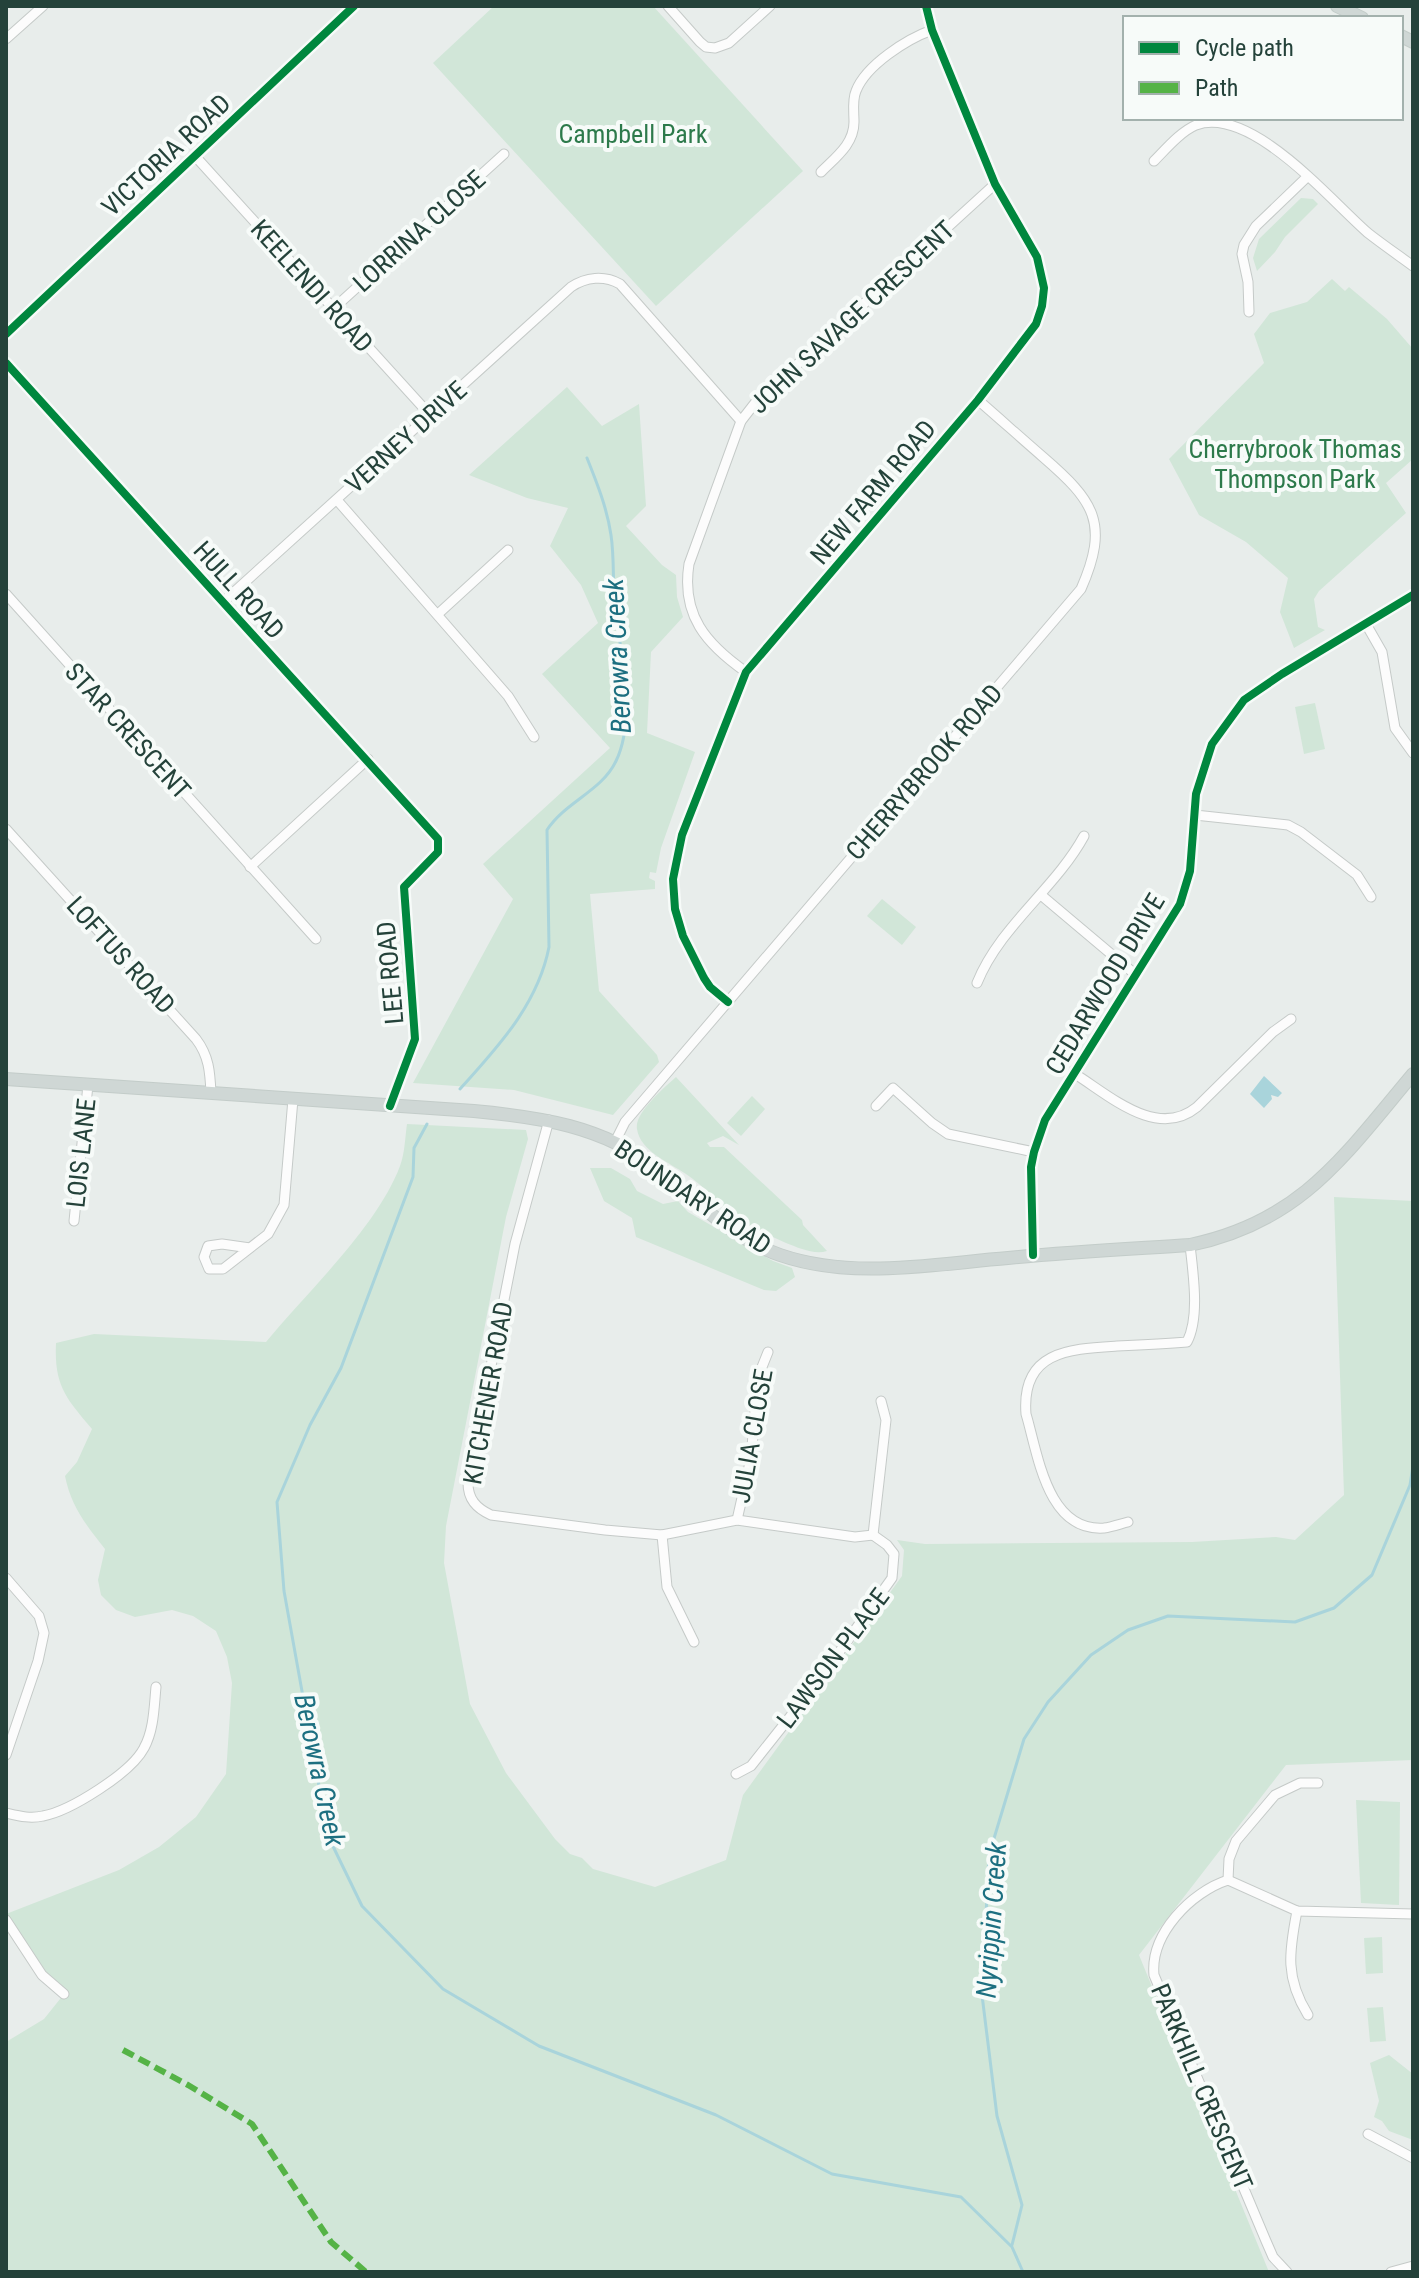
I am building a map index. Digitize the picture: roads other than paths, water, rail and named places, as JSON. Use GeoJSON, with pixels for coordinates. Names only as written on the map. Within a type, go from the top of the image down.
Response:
{"type":"FeatureCollection","features":[{"type":"Feature","properties":{"kind":"main road"},"geometry":{"type":"LineString","coordinates":[[1337,6],[1358,16]]}},
{"type":"Feature","properties":{"kind":"main road","name":"BOUNDARY ROAD"},"geometry":{"type":"LineString","coordinates":[[6,1079],[520,1115],[549,1120],[615,1142],[657,1169],[689,1197],[749,1240],[777,1254],[807,1263],[868,1269],[1190,1245],[1223,1239],[1296,1201],[1331,1172],[1413,1074]]}},
{"type":"Feature","properties":{"kind":"street"},"geometry":{"type":"LineString","coordinates":[[6,39],[43,6]]}},
{"type":"Feature","properties":{"kind":"street","name":"VICTORIA ROAD"},"geometry":{"type":"LineString","coordinates":[[6,334],[354,6]]}},
{"type":"Feature","properties":{"kind":"street"},"geometry":{"type":"LineString","coordinates":[[668,6],[702,45],[715,48],[729,43],[770,6]]}},
{"type":"Feature","properties":{"kind":"street","name":"NEW FARM ROAD"},"geometry":{"type":"LineString","coordinates":[[728,1002],[704,978],[683,936],[675,909],[673,879],[682,835],[746,672],[978,400],[1036,324],[1044,288],[1037,257],[995,184],[932,30],[926,6]]}},
{"type":"Feature","properties":{"kind":"street"},"geometry":{"type":"LineString","coordinates":[[821,172],[847,147],[854,131],[854,94],[863,77],[911,38],[932,30]]}},
{"type":"Feature","properties":{"kind":"street"},"geometry":{"type":"LineString","coordinates":[[1154,161],[1195,126],[1213,122],[1266,141],[1289,157],[1369,233],[1413,266]]}},
{"type":"Feature","properties":{"kind":"street","name":"LORRINA CLOSE"},"geometry":{"type":"LineString","coordinates":[[333,309],[504,154]]}},
{"type":"Feature","properties":{"kind":"street","name":"KEELENDI ROAD"},"geometry":{"type":"LineString","coordinates":[[195,156],[430,415]]}},
{"type":"Feature","properties":{"kind":"street"},"geometry":{"type":"LineString","coordinates":[[1249,312],[1248,282],[1242,254],[1244,245],[1256,226],[1307,177]]}},
{"type":"Feature","properties":{"kind":"street","name":"JOHN SAVAGE CRESCENT"},"geometry":{"type":"LineString","coordinates":[[746,672],[724,657],[696,623],[686,583],[689,564],[741,421],[755,403],[995,184]]}},
{"type":"Feature","properties":{"kind":"street","name":"VERNEY DRIVE"},"geometry":{"type":"LineString","coordinates":[[223,602],[571,287],[594,278],[605,278],[620,284],[741,421]]}},
{"type":"Feature","properties":{"kind":"street","name":"HULL ROAD"},"geometry":{"type":"LineString","coordinates":[[6,363],[368,759],[435,835],[440,846]]}},
{"type":"Feature","properties":{"kind":"street","name":"CHERRYBROOK ROAD"},"geometry":{"type":"LineString","coordinates":[[615,1142],[625,1122],[1081,589],[1093,561],[1095,529],[1090,508],[1081,493],[978,400]]}},
{"type":"Feature","properties":{"kind":"street"},"geometry":{"type":"LineString","coordinates":[[337,500],[508,696],[534,737]]}},
{"type":"Feature","properties":{"kind":"street"},"geometry":{"type":"LineString","coordinates":[[438,614],[508,550]]}},
{"type":"Feature","properties":{"kind":"street","name":"STAR CRESCENT"},"geometry":{"type":"LineString","coordinates":[[6,594],[316,939]]}},
{"type":"Feature","properties":{"kind":"street","name":"CEDARWOOD DRIVE"},"geometry":{"type":"LineString","coordinates":[[1033,1255],[1030,1183],[1034,1152],[1045,1120],[1172,919],[1186,888],[1192,857],[1196,794],[1212,744],[1244,700],[1413,595]]}},
{"type":"Feature","properties":{"kind":"street"},"geometry":{"type":"LineString","coordinates":[[1366,624],[1382,652],[1395,728],[1412,751]]}},
{"type":"Feature","properties":{"kind":"street"},"geometry":{"type":"LineString","coordinates":[[250,867],[368,759]]}},
{"type":"Feature","properties":{"kind":"street"},"geometry":{"type":"LineString","coordinates":[[1195,815],[1288,825],[1357,875],[1371,897]]}},
{"type":"Feature","properties":{"kind":"street","name":"LOFTUS ROAD"},"geometry":{"type":"LineString","coordinates":[[6,829],[196,1039],[204,1050],[209,1066],[211,1093]]}},
{"type":"Feature","properties":{"kind":"street"},"geometry":{"type":"LineString","coordinates":[[977,983],[989,956],[1067,864],[1084,836]]}},
{"type":"Feature","properties":{"kind":"street","name":"LEE ROAD"},"geometry":{"type":"LineString","coordinates":[[390,1106],[415,1039],[404,887],[436,855],[440,846]]}},
{"type":"Feature","properties":{"kind":"street"},"geometry":{"type":"LineString","coordinates":[[1041,895],[1136,975]]}},
{"type":"Feature","properties":{"kind":"street"},"geometry":{"type":"LineString","coordinates":[[1075,1074],[1146,1118],[1165,1120],[1182,1116],[1197,1107],[1273,1032],[1291,1019]]}},
{"type":"Feature","properties":{"kind":"street","name":"LOIS LANE"},"geometry":{"type":"LineString","coordinates":[[74,1221],[88,1085]]}},
{"type":"Feature","properties":{"kind":"street"},"geometry":{"type":"LineString","coordinates":[[876,1106],[893,1088],[948,1134],[1034,1152]]}},
{"type":"Feature","properties":{"kind":"street"},"geometry":{"type":"LineString","coordinates":[[250,1248],[222,1244],[208,1246],[204,1257],[209,1269],[223,1269],[250,1248],[268,1234],[284,1205],[293,1099]]}},
{"type":"Feature","properties":{"kind":"street","name":"KITCHENER ROAD"},"geometry":{"type":"LineString","coordinates":[[549,1120],[515,1244],[468,1491],[475,1504],[491,1515],[662,1535],[737,1520],[855,1537],[873,1535]]}},
{"type":"Feature","properties":{"kind":"street"},"geometry":{"type":"LineString","coordinates":[[1128,1522],[1103,1528],[1085,1526],[1061,1511],[1050,1493],[1024,1398],[1028,1382],[1038,1367],[1063,1351],[1187,1342],[1191,1333],[1195,1282],[1190,1245]]}},
{"type":"Feature","properties":{"kind":"street","name":"JULIA CLOSE"},"geometry":{"type":"LineString","coordinates":[[737,1520],[751,1458],[758,1377],[768,1352]]}},
{"type":"Feature","properties":{"kind":"street"},"geometry":{"type":"LineString","coordinates":[[873,1535],[886,1420],[881,1401]]}},
{"type":"Feature","properties":{"kind":"street"},"geometry":{"type":"LineString","coordinates":[[662,1535],[667,1587],[694,1642]]}},
{"type":"Feature","properties":{"kind":"street","name":"LAWSON PLACE"},"geometry":{"type":"LineString","coordinates":[[736,1774],[751,1766],[761,1754],[820,1679],[892,1578],[894,1554],[873,1535]]}},
{"type":"Feature","properties":{"kind":"street"},"geometry":{"type":"LineString","coordinates":[[6,1578],[39,1616],[44,1633],[38,1661],[6,1755]]}},
{"type":"Feature","properties":{"kind":"street"},"geometry":{"type":"LineString","coordinates":[[6,1813],[27,1818],[55,1813],[129,1766],[146,1746],[156,1687]]}},
{"type":"Feature","properties":{"kind":"street"},"geometry":{"type":"LineString","coordinates":[[1318,1783],[1300,1783],[1275,1795],[1236,1841],[1229,1859],[1228,1880],[1297,1911],[1413,1914]]}},
{"type":"Feature","properties":{"kind":"street","name":"PARKHILL CRESCENT"},"geometry":{"type":"LineString","coordinates":[[1228,1880],[1208,1886],[1190,1899],[1156,1946],[1152,1959],[1154,1975],[1273,2257],[1287,2272]]}},
{"type":"Feature","properties":{"kind":"street"},"geometry":{"type":"LineString","coordinates":[[1297,1911],[1290,1951],[1292,1983],[1308,2015]]}},
{"type":"Feature","properties":{"kind":"street"},"geometry":{"type":"LineString","coordinates":[[6,1920],[42,1975],[64,1994]]}},
{"type":"Feature","properties":{"kind":"street"},"geometry":{"type":"LineString","coordinates":[[1368,2134],[1413,2158]]}},
{"type":"Feature","properties":{"kind":"street"},"geometry":{"type":"LineString","coordinates":[[1391,2272],[1413,2266]]}},
{"type":"Feature","properties":{"kind":"water"},"geometry":{"type":"Polygon","coordinates":[[[1264,1076],[1282,1093],[1278,1097],[1271,1095],[1272,1099],[1264,1108],[1250,1094],[1264,1076]]]}},
{"type":"Feature","properties":{"kind":"waterway","name":"Berowra Creek"},"geometry":{"type":"LineString","coordinates":[[460,1089],[515,1024],[544,968],[549,947],[547,830],[610,771],[622,743],[626,723],[625,680],[614,596],[612,543],[604,505],[587,458]]}},
{"type":"Feature","properties":{"kind":"waterway","name":"Berowra Creek"},"geometry":{"type":"LineString","coordinates":[[427,1124],[414,1148],[413,1177],[341,1368],[310,1425],[277,1502],[284,1591],[328,1836],[362,1906],[443,1989],[539,2046],[716,2115],[832,2174],[961,2197],[1012,2247],[1023,2272]]}},
{"type":"Feature","properties":{"kind":"waterway","name":"Nyrippin Creek"},"geometry":{"type":"LineString","coordinates":[[1012,2245],[1022,2205],[997,2116],[982,1995],[989,1855],[1024,1739],[1048,1702],[1091,1655],[1128,1630],[1168,1616],[1295,1622],[1334,1608],[1372,1575],[1410,1485],[1413,1466]]}},
{"type":"Feature","properties":{"kind":"park label","name":"Campbell Park"},"geometry":{"type":"Point","coordinates":[633,134]}},
{"type":"Feature","properties":{"kind":"park label","name":"Cherrybrook Thomas Thompson Park"},"geometry":{"type":"Point","coordinates":[1295,464]}}]}
